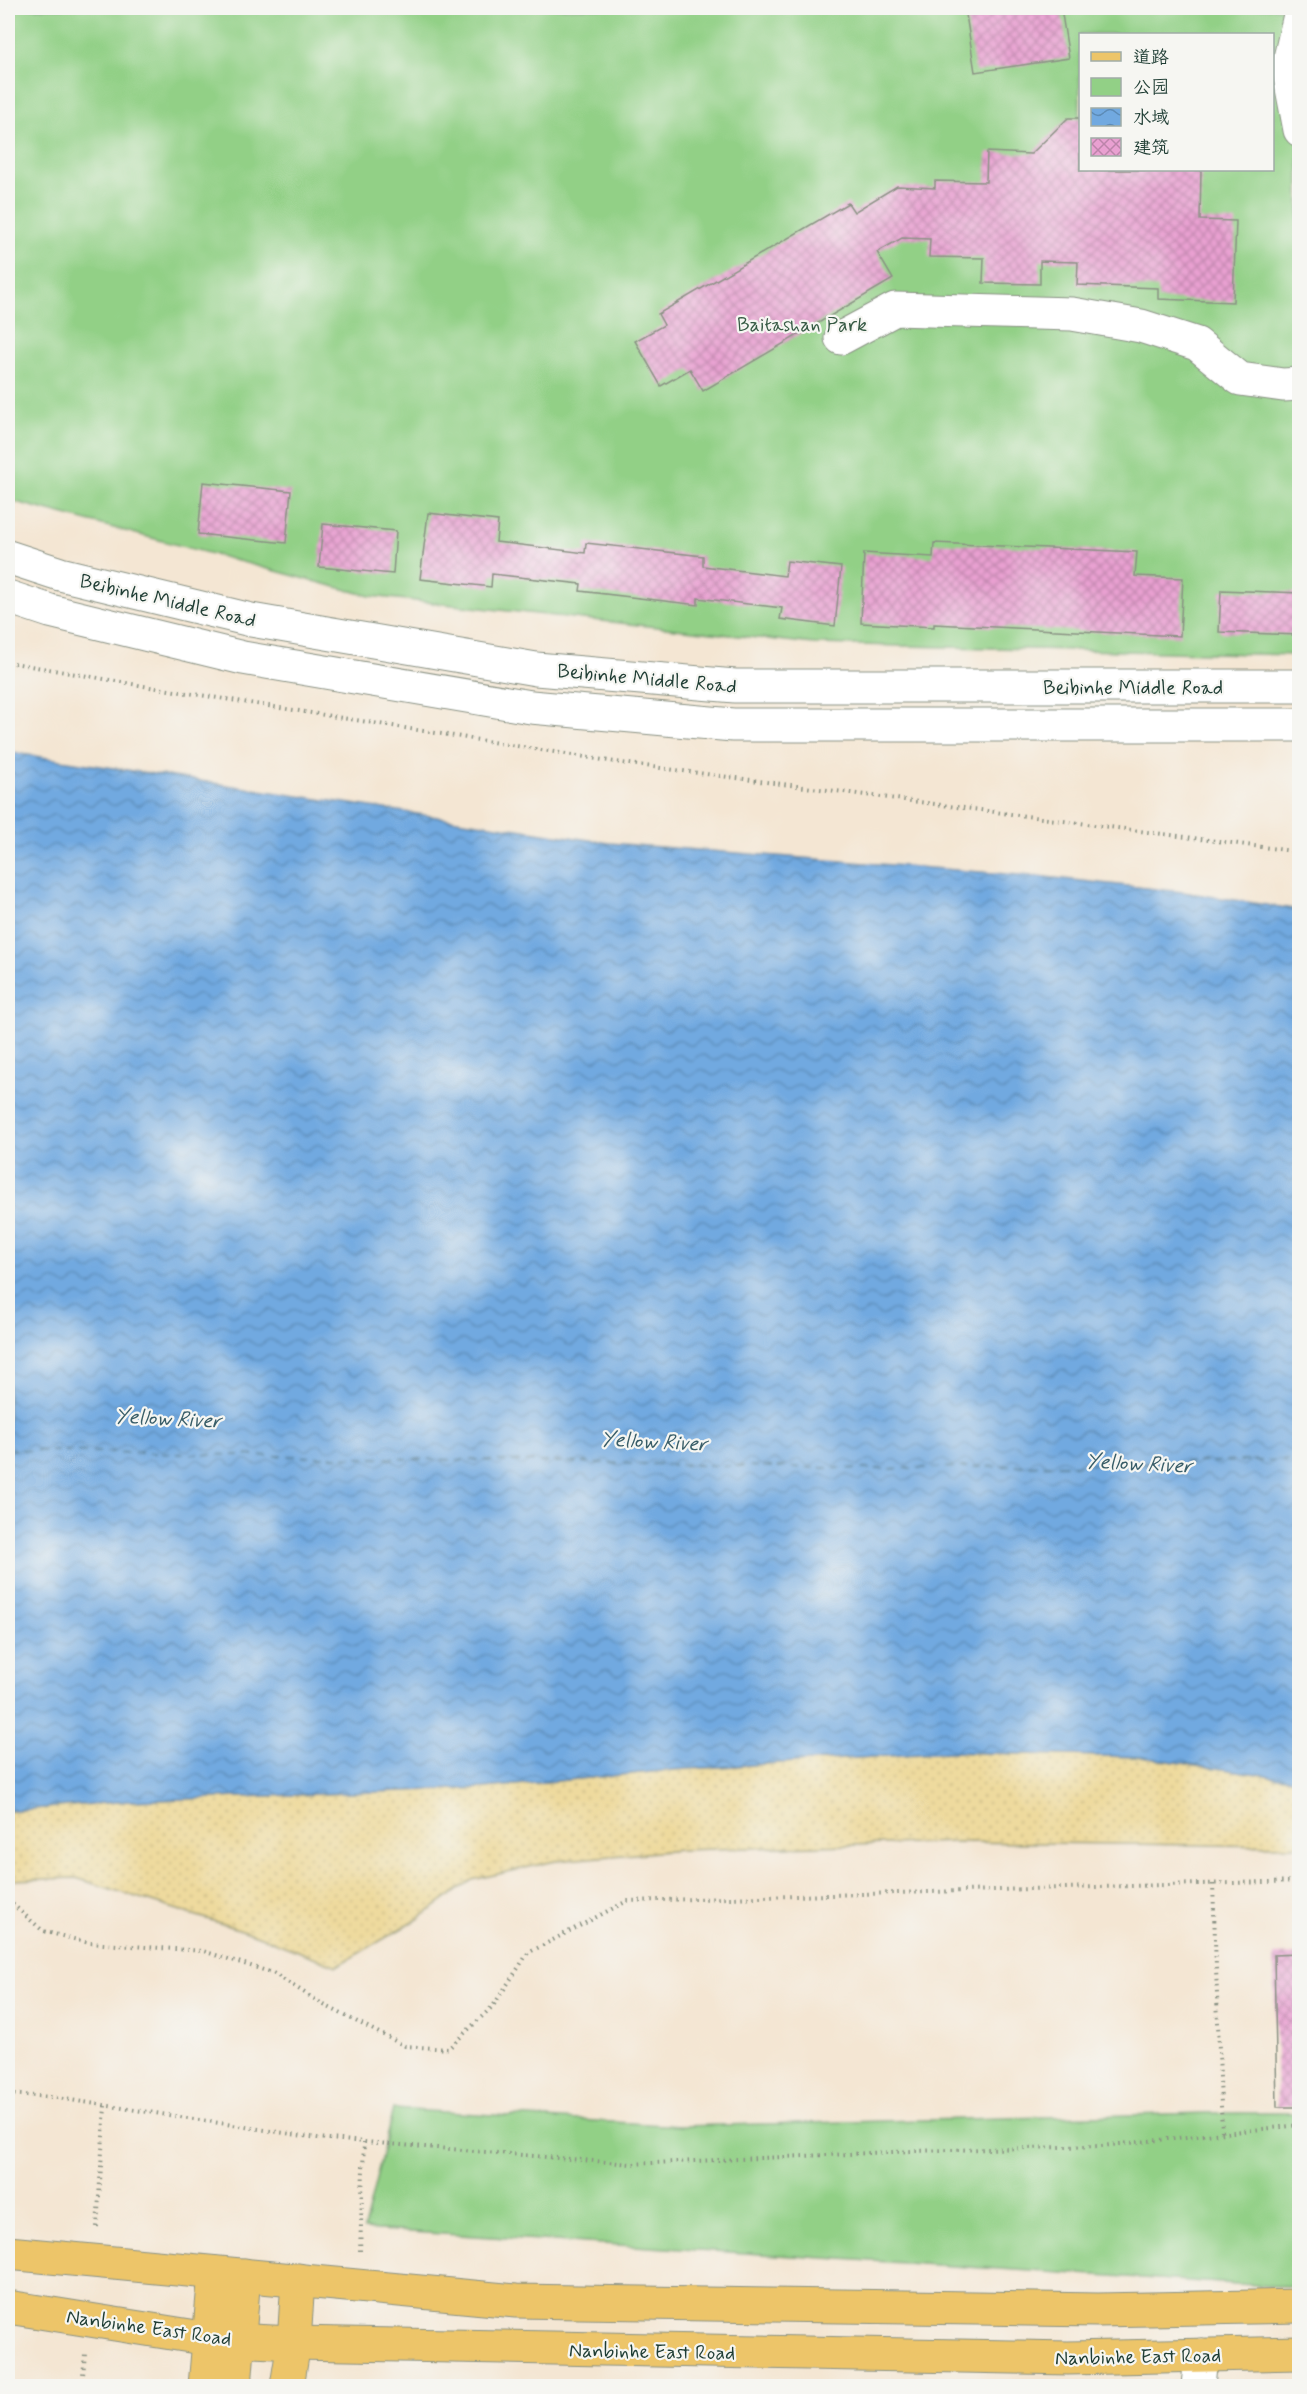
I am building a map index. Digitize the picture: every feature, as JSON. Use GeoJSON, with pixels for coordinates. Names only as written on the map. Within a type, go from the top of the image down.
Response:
{"type":"FeatureCollection","features":[{"type":"Feature","properties":{"kind":"main road"},"geometry":{"type":"LineString","coordinates":[[8,2253],[516,2301],[1098,2310],[1299,2306]]}},
{"type":"Feature","properties":{"kind":"main road"},"geometry":{"type":"LineString","coordinates":[[235,2386],[235,2339],[240,2275]]}},
{"type":"Feature","properties":{"kind":"main road"},"geometry":{"type":"LineString","coordinates":[[240,2275],[235,2339],[253,2386]]}},
{"type":"Feature","properties":{"kind":"main road"},"geometry":{"type":"LineString","coordinates":[[287,2386],[294,2343],[298,2280]]}},
{"type":"Feature","properties":{"kind":"main road","name":"Nanbinhe East Road"},"geometry":{"type":"LineString","coordinates":[[8,2307],[235,2339],[294,2343],[1068,2358],[1299,2353]]}},
{"type":"Feature","properties":{"kind":"main road"},"geometry":{"type":"LineString","coordinates":[[206,2386],[235,2339]]}},
{"type":"Feature","properties":{"kind":"street"},"geometry":{"type":"LineString","coordinates":[[1299,15],[1288,67],[1299,130]]}},
{"type":"Feature","properties":{"kind":"street"},"geometry":{"type":"LineString","coordinates":[[841,338],[895,309],[1072,314],[1141,326],[1197,344],[1240,379],[1299,384]]}},
{"type":"Feature","properties":{"kind":"street","name":"Beibinhe Middle Road"},"geometry":{"type":"LineString","coordinates":[[8,557],[60,574],[250,620],[536,669],[735,686],[1299,686]]}},
{"type":"Feature","properties":{"kind":"street","name":"Beibinhe Middle Road"},"geometry":{"type":"LineString","coordinates":[[8,597],[50,611],[243,658],[531,707],[733,724],[1299,725]]}},
{"type":"Feature","properties":{"kind":"street"},"geometry":{"type":"LineString","coordinates":[[1198,2386],[1201,2355]]}},
{"type":"Feature","properties":{"kind":"path"},"geometry":{"type":"LineString","coordinates":[[8,662],[622,763],[1299,852]]}},
{"type":"Feature","properties":{"kind":"path"},"geometry":{"type":"LineString","coordinates":[[8,1900],[43,1931],[89,1942],[203,1951],[273,1973],[324,2006],[405,2046],[448,2049],[494,2006],[528,1953],[627,1901],[1299,1881]]}},
{"type":"Feature","properties":{"kind":"path"},"geometry":{"type":"LineString","coordinates":[[1213,1884],[1221,2133]]}},
{"type":"Feature","properties":{"kind":"path"},"geometry":{"type":"LineString","coordinates":[[8,2094],[51,2097],[317,2138],[631,2164],[913,2151],[1101,2146],[1299,2125]]}},
{"type":"Feature","properties":{"kind":"sand"},"geometry":{"type":"Polygon","coordinates":[[[949,1752],[1141,1757],[1299,1780],[1299,1846],[957,1842],[680,1850],[555,1861],[472,1880],[418,1919],[337,1966],[245,1931],[76,1878],[8,1880],[8,1811],[129,1801],[484,1788],[672,1770],[949,1752]]]}},
{"type":"Feature","properties":{"kind":"green space","name":"Baitashan Park"},"geometry":{"type":"Polygon","coordinates":[[[8,8],[1299,8],[1299,655],[814,644],[370,596],[8,500],[8,8]]]}},
{"type":"Feature","properties":{"kind":"green space"},"geometry":{"type":"Polygon","coordinates":[[[393,2109],[680,2126],[1208,2113],[1299,2113],[1299,2286],[1269,2286],[364,2229],[393,2109]]]}},
{"type":"Feature","properties":{"kind":"water","name":"Yellow River"},"geometry":{"type":"Polygon","coordinates":[[[8,752],[609,843],[1045,877],[1183,892],[1299,910],[1299,1780],[1141,1757],[949,1752],[672,1770],[484,1788],[129,1801],[8,1811],[8,752]]]}},
{"type":"Feature","properties":{"kind":"building"},"geometry":{"type":"Polygon","coordinates":[[[965,8],[1061,8],[1069,58],[975,72],[965,8]]]}},
{"type":"Feature","properties":{"kind":"building"},"geometry":{"type":"Polygon","coordinates":[[[1068,118],[1079,118],[1079,171],[1201,171],[1200,220],[1236,221],[1233,302],[1158,299],[1158,288],[1077,285],[1078,262],[1040,261],[1040,284],[983,283],[984,258],[929,257],[930,239],[902,238],[877,252],[893,279],[703,391],[690,369],[661,386],[635,341],[664,325],[658,314],[848,203],[854,212],[897,186],[935,188],[935,181],[986,182],[987,152],[1031,154],[1068,118]]]}},
{"type":"Feature","properties":{"kind":"building"},"geometry":{"type":"Polygon","coordinates":[[[203,482],[291,491],[286,543],[198,534],[203,482]]]}},
{"type":"Feature","properties":{"kind":"building"},"geometry":{"type":"Polygon","coordinates":[[[428,513],[498,521],[496,542],[585,553],[586,543],[703,556],[703,566],[785,576],[787,561],[841,567],[835,626],[780,619],[782,608],[698,598],[698,605],[580,591],[581,584],[492,574],[491,587],[420,579],[428,513]]]}},
{"type":"Feature","properties":{"kind":"building"},"geometry":{"type":"Polygon","coordinates":[[[323,524],[396,531],[393,574],[319,567],[323,524]]]}},
{"type":"Feature","properties":{"kind":"building"},"geometry":{"type":"Polygon","coordinates":[[[934,543],[1137,552],[1135,576],[1183,578],[1180,636],[934,624],[934,627],[861,623],[864,553],[933,557],[934,543]]]}},
{"type":"Feature","properties":{"kind":"building"},"geometry":{"type":"Polygon","coordinates":[[[1221,590],[1300,593],[1299,635],[1219,632],[1221,590]]]}},
{"type":"Feature","properties":{"kind":"building"},"geometry":{"type":"Polygon","coordinates":[[[1300,1954],[1300,2107],[1277,2107],[1274,1955],[1300,1954]]]}},
{"type":"Feature","properties":{"kind":"ferry route"},"geometry":{"type":"LineString","coordinates":[[8,1450],[873,1469],[1300,1460]]}}]}
